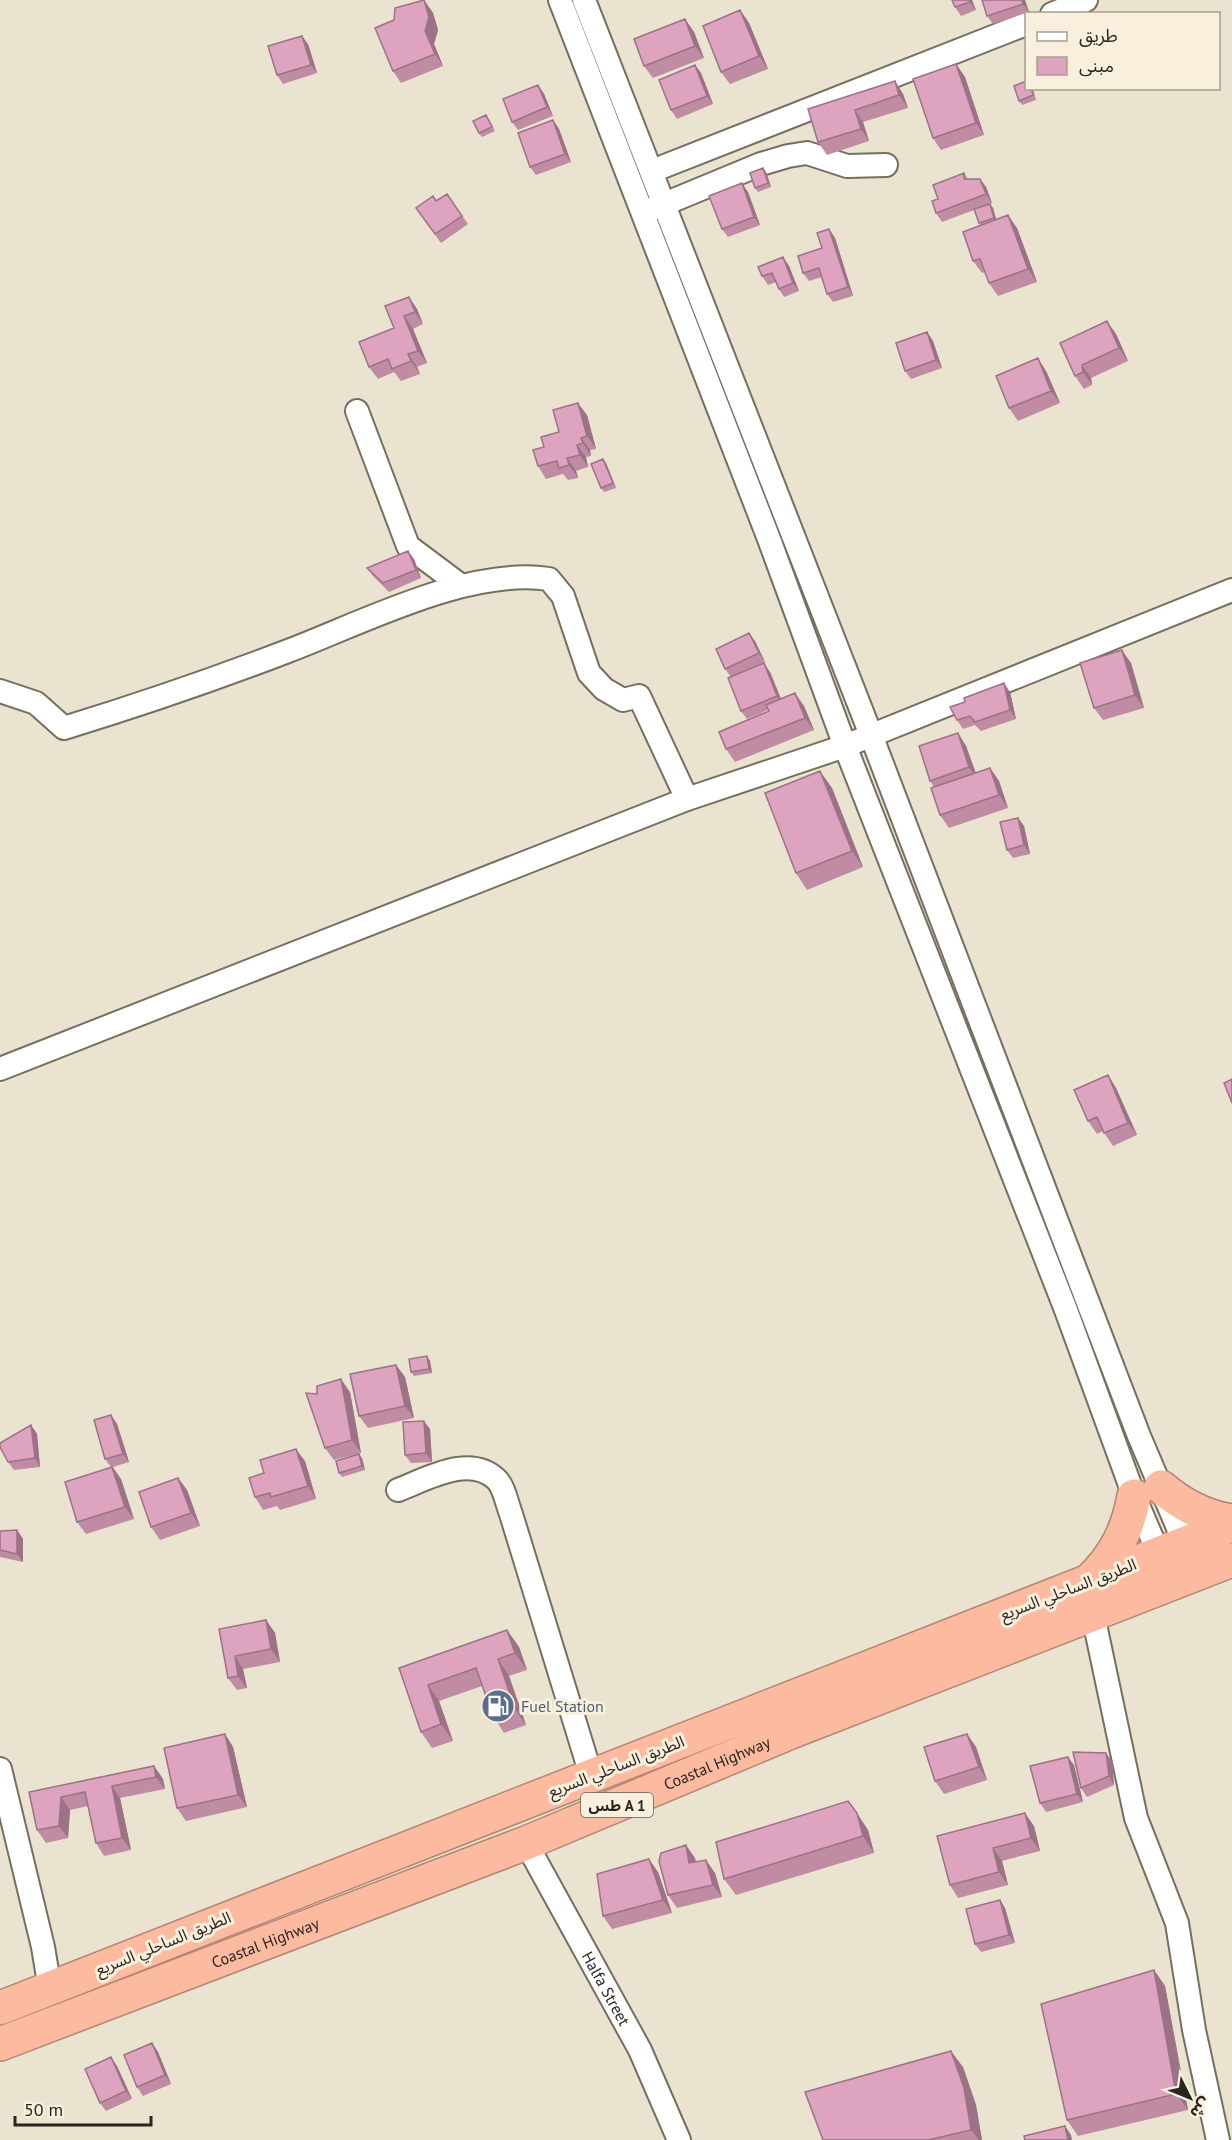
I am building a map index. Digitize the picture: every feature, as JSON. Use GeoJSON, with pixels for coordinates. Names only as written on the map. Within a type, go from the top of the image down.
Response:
{"type":"FeatureCollection","features":[{"type":"Feature","properties":{"kind":"highway"},"geometry":{"type":"LineString","coordinates":[[1089,1580],[1101,1569],[1120,1542],[1129,1520],[1147,1491],[1204,1515],[1232,1523]]}},
{"type":"Feature","properties":{"kind":"highway","name":"الطريق الساحلي السريع"},"geometry":{"type":"LineString","coordinates":[[0,2008],[1172,1549],[1232,1523]]}},
{"type":"Feature","properties":{"kind":"highway","name":"Coastal Highway"},"geometry":{"type":"LineString","coordinates":[[0,2044],[526,1843],[791,1732],[1232,1560]]}},
{"type":"Feature","properties":{"kind":"street"},"geometry":{"type":"LineString","coordinates":[[1057,12],[1086,0]]}},
{"type":"Feature","properties":{"kind":"street"},"geometry":{"type":"LineString","coordinates":[[574,4],[652,171],[652,209],[785,516],[872,735],[1089,1304],[1147,1491]]}},
{"type":"Feature","properties":{"kind":"street"},"geometry":{"type":"LineString","coordinates":[[574,4],[652,209],[845,746],[1066,1310],[1185,1579]]}},
{"type":"Feature","properties":{"kind":"street"},"geometry":{"type":"LineString","coordinates":[[652,171],[1025,24]]}},
{"type":"Feature","properties":{"kind":"street"},"geometry":{"type":"LineString","coordinates":[[652,209],[761,164],[788,156],[807,153],[847,166],[886,165]]}},
{"type":"Feature","properties":{"kind":"street"},"geometry":{"type":"LineString","coordinates":[[357,411],[408,546],[460,585]]}},
{"type":"Feature","properties":{"kind":"street"},"geometry":{"type":"LineString","coordinates":[[763,523],[785,516]]}},
{"type":"Feature","properties":{"kind":"street"},"geometry":{"type":"LineString","coordinates":[[0,691],[36,703],[64,728],[285,652],[460,585],[523,575],[549,579],[563,596],[589,674],[604,689],[623,700],[639,696],[687,799]]}},
{"type":"Feature","properties":{"kind":"street"},"geometry":{"type":"LineString","coordinates":[[0,1069],[687,799],[845,746],[1232,590]]}},
{"type":"Feature","properties":{"kind":"street"},"geometry":{"type":"LineString","coordinates":[[912,917],[936,906]]}},
{"type":"Feature","properties":{"kind":"street"},"geometry":{"type":"LineString","coordinates":[[1066,1310],[1089,1304]]}},
{"type":"Feature","properties":{"kind":"street"},"geometry":{"type":"LineString","coordinates":[[398,1490],[458,1468],[482,1470],[498,1480],[591,1775]]}},
{"type":"Feature","properties":{"kind":"street"},"geometry":{"type":"LineString","coordinates":[[1094,1615],[1136,1818],[1177,1923],[1194,2030],[1218,2140]]}},
{"type":"Feature","properties":{"kind":"street"},"geometry":{"type":"LineString","coordinates":[[0,1769],[44,1947],[50,1989]]}},
{"type":"Feature","properties":{"kind":"street","name":"Halfa Street"},"geometry":{"type":"LineString","coordinates":[[526,1843],[640,2050],[679,2140]]}},
{"type":"Feature","properties":{"kind":"building"},"geometry":{"type":"Polygon","coordinates":[[[424,0],[429,17],[425,31],[435,54],[393,71],[375,28],[394,20],[395,8],[424,0]]]}},
{"type":"Feature","properties":{"kind":"building"},"geometry":{"type":"Polygon","coordinates":[[[952,0],[969,0],[970,2],[955,7],[952,0]]]}},
{"type":"Feature","properties":{"kind":"building"},"geometry":{"type":"Polygon","coordinates":[[[982,0],[1022,0],[1023,4],[987,16],[982,0]]]}},
{"type":"Feature","properties":{"kind":"building"},"geometry":{"type":"Polygon","coordinates":[[[740,10],[759,56],[721,72],[703,26],[740,10]]]}},
{"type":"Feature","properties":{"kind":"building"},"geometry":{"type":"Polygon","coordinates":[[[685,19],[695,46],[644,66],[634,39],[685,19]]]}},
{"type":"Feature","properties":{"kind":"building"},"geometry":{"type":"Polygon","coordinates":[[[302,36],[311,65],[277,75],[268,46],[302,36]]]}},
{"type":"Feature","properties":{"kind":"building"},"geometry":{"type":"Polygon","coordinates":[[[956,64],[976,123],[933,138],[913,79],[956,64]]]}},
{"type":"Feature","properties":{"kind":"building"},"geometry":{"type":"Polygon","coordinates":[[[695,65],[707,96],[671,110],[659,80],[695,65]]]}},
{"type":"Feature","properties":{"kind":"building"},"geometry":{"type":"Polygon","coordinates":[[[895,81],[899,95],[855,110],[861,129],[818,142],[808,109],[895,81]]]}},
{"type":"Feature","properties":{"kind":"building"},"geometry":{"type":"Polygon","coordinates":[[[1025,81],[1025,90],[1032,90],[1033,95],[1019,101],[1014,86],[1025,81]]]}},
{"type":"Feature","properties":{"kind":"building"},"geometry":{"type":"Polygon","coordinates":[[[538,85],[547,107],[512,122],[503,99],[538,85]]]}},
{"type":"Feature","properties":{"kind":"building"},"geometry":{"type":"Polygon","coordinates":[[[486,115],[492,127],[479,133],[473,121],[486,115]]]}},
{"type":"Feature","properties":{"kind":"building"},"geometry":{"type":"Polygon","coordinates":[[[553,120],[565,154],[530,167],[518,133],[553,120]]]}},
{"type":"Feature","properties":{"kind":"building"},"geometry":{"type":"Polygon","coordinates":[[[763,168],[768,183],[755,188],[750,173],[763,168]]]}},
{"type":"Feature","properties":{"kind":"building"},"geometry":{"type":"Polygon","coordinates":[[[964,173],[964,179],[980,179],[986,194],[936,213],[932,201],[938,199],[933,185],[964,173]]]}},
{"type":"Feature","properties":{"kind":"building"},"geometry":{"type":"Polygon","coordinates":[[[742,183],[754,217],[722,229],[709,196],[742,183]]]}},
{"type":"Feature","properties":{"kind":"building"},"geometry":{"type":"Polygon","coordinates":[[[447,194],[462,216],[435,234],[416,208],[433,196],[436,201],[447,194]]]}},
{"type":"Feature","properties":{"kind":"building"},"geometry":{"type":"Polygon","coordinates":[[[990,204],[994,218],[979,223],[974,209],[990,204]]]}},
{"type":"Feature","properties":{"kind":"building"},"geometry":{"type":"Polygon","coordinates":[[[1008,215],[1028,269],[989,283],[980,259],[973,261],[963,232],[1008,215]]]}},
{"type":"Feature","properties":{"kind":"building"},"geometry":{"type":"Polygon","coordinates":[[[829,229],[848,287],[827,294],[819,268],[803,273],[798,256],[822,248],[817,233],[829,229]]]}},
{"type":"Feature","properties":{"kind":"building"},"geometry":{"type":"Polygon","coordinates":[[[783,257],[793,283],[779,289],[772,273],[762,276],[758,267],[783,257]]]}},
{"type":"Feature","properties":{"kind":"building"},"geometry":{"type":"Polygon","coordinates":[[[409,297],[415,312],[404,316],[418,351],[408,354],[411,361],[392,369],[388,359],[369,367],[359,342],[394,328],[385,306],[409,297]]]}},
{"type":"Feature","properties":{"kind":"building"},"geometry":{"type":"Polygon","coordinates":[[[1107,321],[1119,348],[1082,365],[1083,372],[1075,376],[1060,343],[1107,321]]]}},
{"type":"Feature","properties":{"kind":"building"},"geometry":{"type":"Polygon","coordinates":[[[927,332],[936,360],[905,371],[896,343],[927,332]]]}},
{"type":"Feature","properties":{"kind":"building"},"geometry":{"type":"Polygon","coordinates":[[[1038,358],[1051,391],[1009,408],[996,376],[1038,358]]]}},
{"type":"Feature","properties":{"kind":"building"},"geometry":{"type":"Polygon","coordinates":[[[578,403],[587,436],[581,438],[583,443],[577,445],[580,455],[567,458],[569,465],[559,468],[557,461],[538,466],[533,450],[544,447],[541,437],[559,432],[553,410],[578,403]]]}},
{"type":"Feature","properties":{"kind":"building"},"geometry":{"type":"Polygon","coordinates":[[[603,459],[613,483],[601,488],[591,464],[603,459]]]}},
{"type":"Feature","properties":{"kind":"building"},"geometry":{"type":"Polygon","coordinates":[[[408,551],[416,570],[383,583],[367,568],[408,551]]]}},
{"type":"Feature","properties":{"kind":"building"},"geometry":{"type":"Polygon","coordinates":[[[749,633],[759,653],[725,669],[716,649],[749,633]]]}},
{"type":"Feature","properties":{"kind":"building"},"geometry":{"type":"Polygon","coordinates":[[[1122,650],[1135,695],[1094,708],[1080,663],[1122,650]]]}},
{"type":"Feature","properties":{"kind":"building"},"geometry":{"type":"Polygon","coordinates":[[[764,663],[777,696],[741,711],[728,678],[764,663]]]}},
{"type":"Feature","properties":{"kind":"building"},"geometry":{"type":"Polygon","coordinates":[[[1004,683],[1010,710],[975,722],[970,716],[957,720],[950,707],[965,702],[964,698],[1004,683]]]}},
{"type":"Feature","properties":{"kind":"building"},"geometry":{"type":"Polygon","coordinates":[[[795,693],[805,718],[726,749],[719,732],[769,711],[766,705],[795,693]]]}},
{"type":"Feature","properties":{"kind":"building"},"geometry":{"type":"Polygon","coordinates":[[[958,733],[969,767],[930,781],[919,746],[958,733]]]}},
{"type":"Feature","properties":{"kind":"building"},"geometry":{"type":"Polygon","coordinates":[[[990,768],[999,795],[940,815],[931,788],[990,768]]]}},
{"type":"Feature","properties":{"kind":"building"},"geometry":{"type":"Polygon","coordinates":[[[820,771],[852,851],[796,873],[765,793],[820,771]]]}},
{"type":"Feature","properties":{"kind":"building"},"geometry":{"type":"Polygon","coordinates":[[[1018,818],[1024,845],[1007,850],[1000,822],[1018,818]]]}},
{"type":"Feature","properties":{"kind":"building"},"geometry":{"type":"Polygon","coordinates":[[[1108,1075],[1128,1123],[1104,1133],[1097,1117],[1088,1121],[1074,1090],[1108,1075]]]}},
{"type":"Feature","properties":{"kind":"building"},"geometry":{"type":"Polygon","coordinates":[[[1232,1079],[1232,1103],[1224,1083],[1232,1079]]]}},
{"type":"Feature","properties":{"kind":"building"},"geometry":{"type":"Polygon","coordinates":[[[427,1356],[429,1369],[411,1372],[409,1359],[427,1356]]]}},
{"type":"Feature","properties":{"kind":"building"},"geometry":{"type":"Polygon","coordinates":[[[396,1365],[405,1406],[359,1416],[350,1374],[396,1365]]]}},
{"type":"Feature","properties":{"kind":"building"},"geometry":{"type":"Polygon","coordinates":[[[341,1379],[352,1440],[325,1448],[306,1393],[317,1394],[317,1386],[341,1379]]]}},
{"type":"Feature","properties":{"kind":"building"},"geometry":{"type":"Polygon","coordinates":[[[111,1415],[123,1454],[105,1459],[94,1420],[111,1415]]]}},
{"type":"Feature","properties":{"kind":"building"},"geometry":{"type":"Polygon","coordinates":[[[424,1421],[426,1453],[405,1455],[403,1422],[424,1421]]]}},
{"type":"Feature","properties":{"kind":"building"},"geometry":{"type":"Polygon","coordinates":[[[31,1425],[35,1458],[8,1462],[0,1443],[31,1425]]]}},
{"type":"Feature","properties":{"kind":"building"},"geometry":{"type":"Polygon","coordinates":[[[296,1449],[308,1486],[271,1497],[270,1493],[255,1497],[249,1478],[264,1473],[260,1460],[296,1449]]]}},
{"type":"Feature","properties":{"kind":"building"},"geometry":{"type":"Polygon","coordinates":[[[359,1454],[362,1466],[339,1473],[336,1461],[359,1454]]]}},
{"type":"Feature","properties":{"kind":"building"},"geometry":{"type":"Polygon","coordinates":[[[112,1467],[125,1507],[77,1522],[65,1482],[112,1467]]]}},
{"type":"Feature","properties":{"kind":"building"},"geometry":{"type":"Polygon","coordinates":[[[178,1478],[191,1513],[151,1527],[139,1492],[178,1478]]]}},
{"type":"Feature","properties":{"kind":"building"},"geometry":{"type":"Polygon","coordinates":[[[17,1530],[17,1554],[0,1550],[0,1531],[17,1530]]]}},
{"type":"Feature","properties":{"kind":"building"},"geometry":{"type":"Polygon","coordinates":[[[266,1620],[271,1649],[235,1656],[238,1676],[228,1678],[219,1629],[266,1620]]]}},
{"type":"Feature","properties":{"kind":"building"},"geometry":{"type":"Polygon","coordinates":[[[507,1630],[515,1653],[498,1659],[515,1709],[493,1716],[476,1668],[428,1685],[441,1724],[421,1732],[399,1668],[507,1630]]]}},
{"type":"Feature","properties":{"kind":"building"},"geometry":{"type":"Polygon","coordinates":[[[225,1734],[238,1795],[177,1808],[164,1748],[225,1734]]]}},
{"type":"Feature","properties":{"kind":"building"},"geometry":{"type":"Polygon","coordinates":[[[967,1734],[979,1767],[935,1781],[924,1747],[967,1734]]]}},
{"type":"Feature","properties":{"kind":"building"},"geometry":{"type":"Polygon","coordinates":[[[1073,1752],[1106,1753],[1109,1776],[1081,1788],[1073,1752]]]}},
{"type":"Feature","properties":{"kind":"building"},"geometry":{"type":"Polygon","coordinates":[[[1068,1757],[1077,1794],[1040,1803],[1030,1766],[1068,1757]]]}},
{"type":"Feature","properties":{"kind":"building"},"geometry":{"type":"Polygon","coordinates":[[[154,1766],[156,1777],[112,1786],[122,1838],[96,1843],[85,1792],[61,1797],[59,1826],[37,1830],[29,1792],[154,1766]]]}},
{"type":"Feature","properties":{"kind":"building"},"geometry":{"type":"Polygon","coordinates":[[[848,1801],[857,1813],[863,1836],[724,1879],[716,1842],[848,1801]]]}},
{"type":"Feature","properties":{"kind":"building"},"geometry":{"type":"Polygon","coordinates":[[[1025,1813],[1031,1838],[993,1848],[999,1872],[950,1885],[937,1836],[1025,1813]]]}},
{"type":"Feature","properties":{"kind":"building"},"geometry":{"type":"Polygon","coordinates":[[[686,1845],[689,1863],[706,1860],[713,1885],[668,1895],[659,1861],[661,1853],[686,1845]]]}},
{"type":"Feature","properties":{"kind":"building"},"geometry":{"type":"Polygon","coordinates":[[[649,1859],[663,1900],[603,1916],[597,1874],[649,1859]]]}},
{"type":"Feature","properties":{"kind":"building"},"geometry":{"type":"Polygon","coordinates":[[[1000,1900],[1009,1935],[975,1944],[966,1909],[1000,1900]]]}},
{"type":"Feature","properties":{"kind":"building"},"geometry":{"type":"Polygon","coordinates":[[[1154,1970],[1176,2094],[1067,2120],[1041,2004],[1154,1970]]]}},
{"type":"Feature","properties":{"kind":"building"},"geometry":{"type":"Polygon","coordinates":[[[152,2043],[165,2075],[137,2087],[124,2055],[152,2043]]]}},
{"type":"Feature","properties":{"kind":"building"},"geometry":{"type":"Polygon","coordinates":[[[951,2051],[964,2088],[971,2130],[928,2140],[823,2140],[805,2092],[951,2051]]]}},
{"type":"Feature","properties":{"kind":"building"},"geometry":{"type":"Polygon","coordinates":[[[111,2057],[126,2091],[100,2103],[85,2069],[111,2057]]]}},
{"type":"Feature","properties":{"kind":"building"},"geometry":{"type":"Polygon","coordinates":[[[1065,2126],[1068,2140],[1025,2140],[1024,2136],[1065,2126]]]}},
{"type":"Feature","properties":{"kind":"place","name":"Fuel Station"},"geometry":{"type":"Point","coordinates":[498,1706]}}]}
